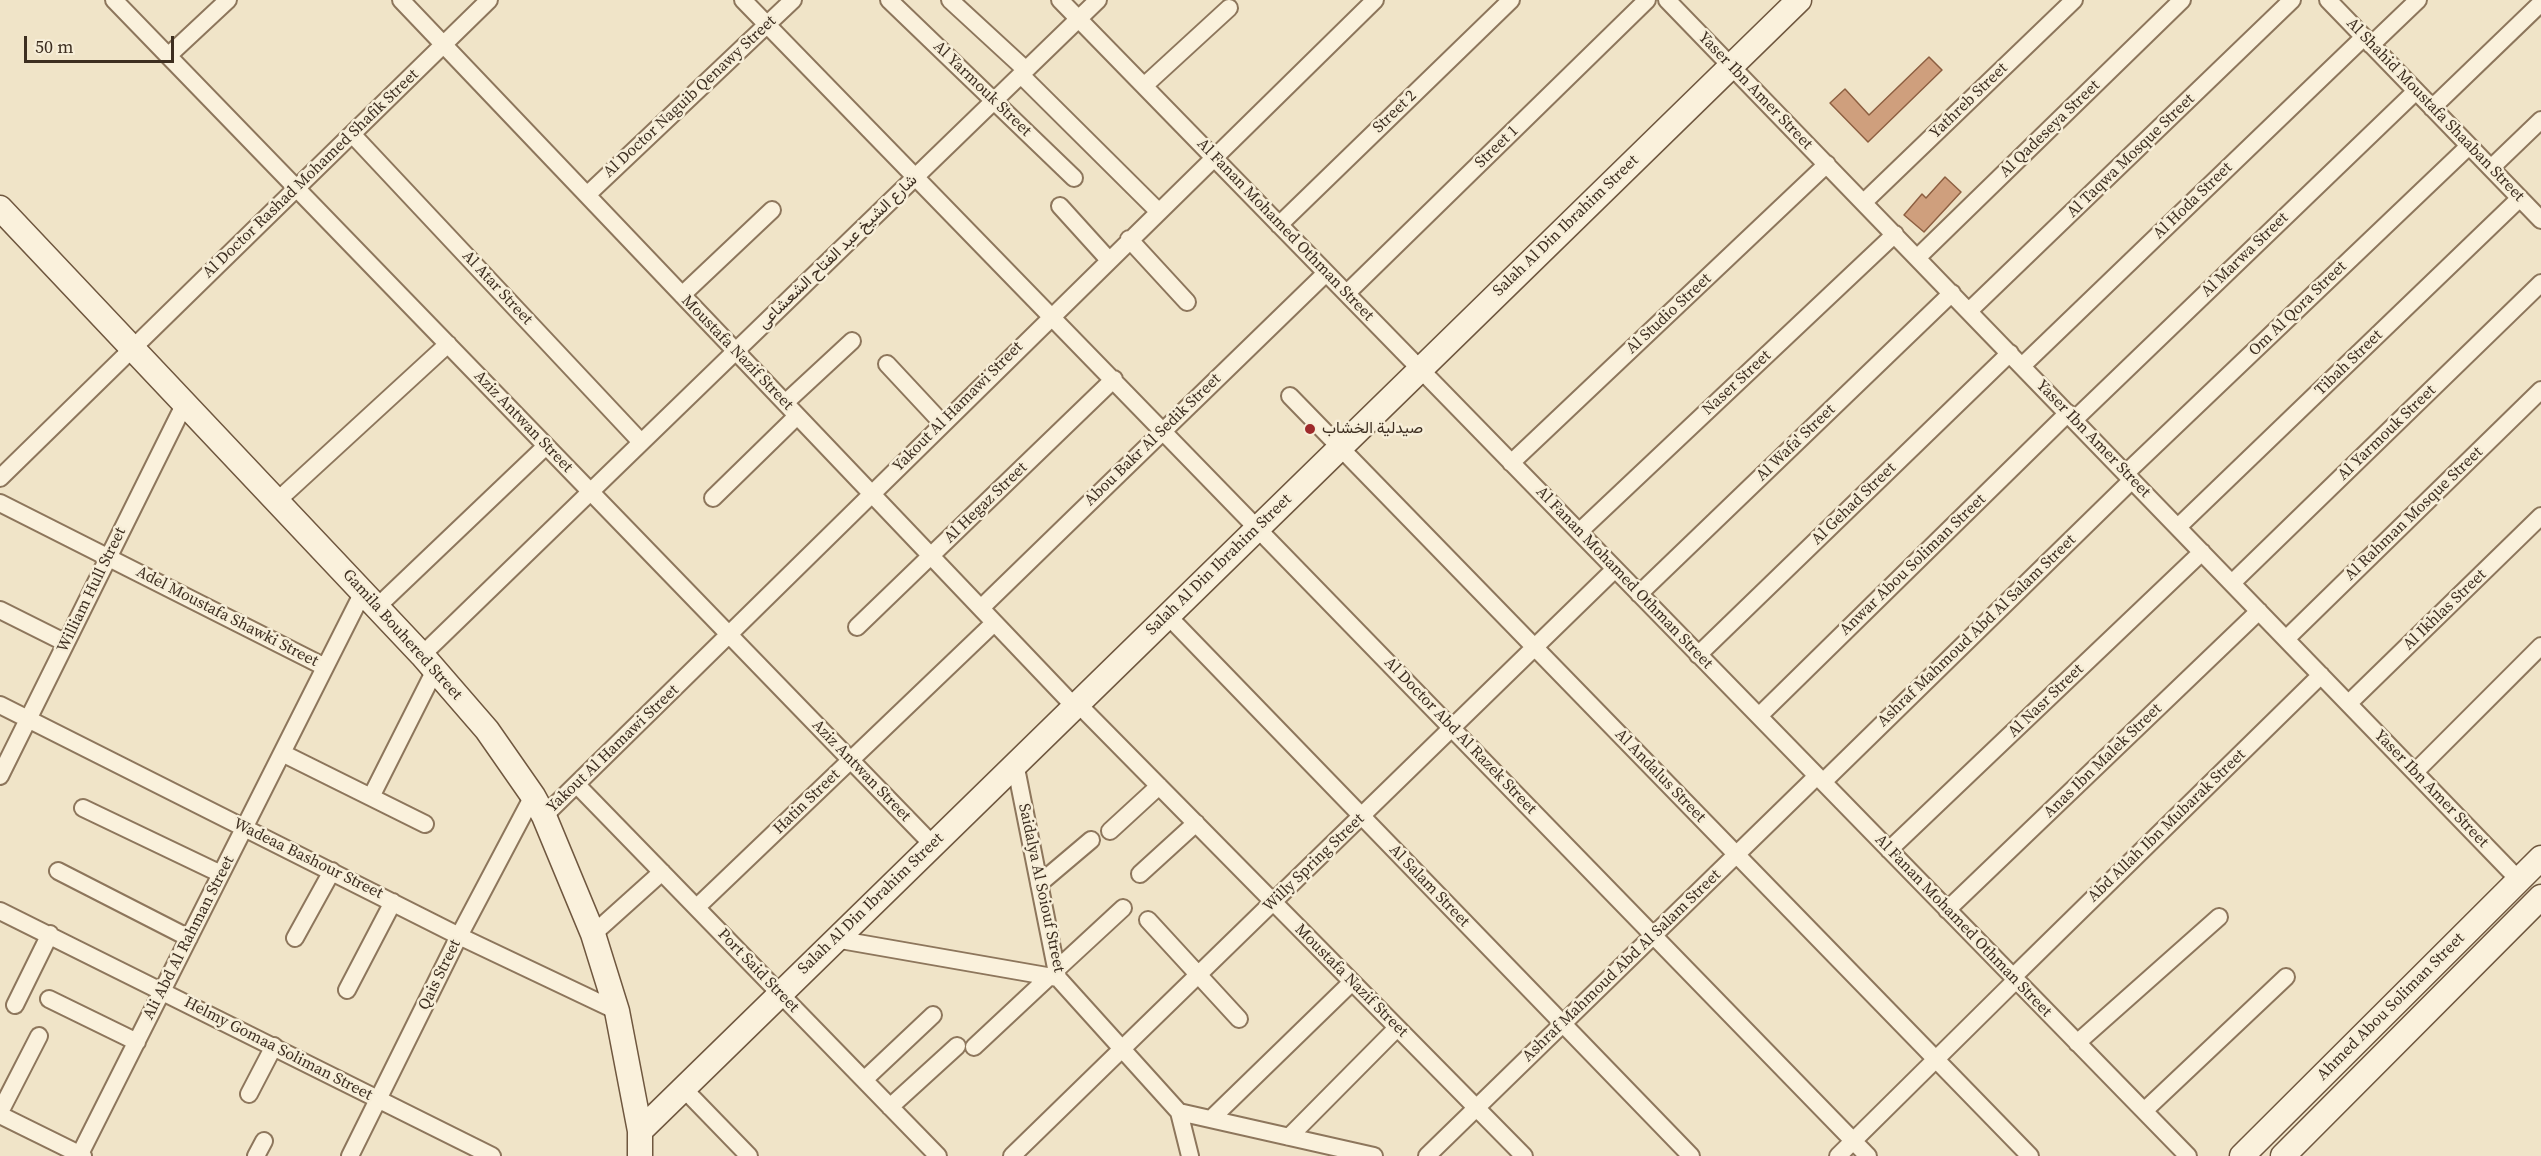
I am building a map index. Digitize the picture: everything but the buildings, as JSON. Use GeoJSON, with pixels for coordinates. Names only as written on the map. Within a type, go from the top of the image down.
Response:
{"type":"FeatureCollection","features":[{"type":"Feature","properties":{"kind":"main road","name":"Salah Al Din Ibrahim Street"},"geometry":{"type":"LineString","coordinates":[[639,1131],[1799,0]]}},
{"type":"Feature","properties":{"kind":"main road","name":"Gamila Bouhered Street"},"geometry":{"type":"LineString","coordinates":[[0,208],[429,663],[486,730],[538,806],[593,934],[618,1011],[639,1131],[640,1156]]}},
{"type":"Feature","properties":{"kind":"main road","name":"Ahmed Abou Soliman Street"},"geometry":{"type":"LineString","coordinates":[[2242,1156],[2541,858]]}},
{"type":"Feature","properties":{"kind":"main road","name":"Ahmed Abou Soliman Street"},"geometry":{"type":"LineString","coordinates":[[2283,1156],[2541,897]]}},
{"type":"Feature","properties":{"kind":"main road"},"geometry":{"type":"LineString","coordinates":[[2487,911],[2506,932]]}},
{"type":"Feature","properties":{"kind":"street","name":"Aziz Antwan Street"},"geometry":{"type":"LineString","coordinates":[[114,0],[932,844]]}},
{"type":"Feature","properties":{"kind":"street"},"geometry":{"type":"LineString","coordinates":[[168,56],[228,0]]}},
{"type":"Feature","properties":{"kind":"street","name":"Moustafa Nazif Street"},"geometry":{"type":"LineString","coordinates":[[401,0],[994,623],[1196,823],[1524,1156]]}},
{"type":"Feature","properties":{"kind":"street","name":"Al Doctor Rashad Mohamed Shafik Street"},"geometry":{"type":"LineString","coordinates":[[0,478],[489,0]]}},
{"type":"Feature","properties":{"kind":"street","name":"Al Doctor Abd Al Razek Street"},"geometry":{"type":"LineString","coordinates":[[743,0],[1869,1156]]}},
{"type":"Feature","properties":{"kind":"street","name":"Al Doctor Naguib Qenawy Street"},"geometry":{"type":"LineString","coordinates":[[587,195],[793,0]]}},
{"type":"Feature","properties":{"kind":"street","name":"Al Yarmouk Street"},"geometry":{"type":"LineString","coordinates":[[889,0],[1074,178]]}},
{"type":"Feature","properties":{"kind":"street"},"geometry":{"type":"LineString","coordinates":[[950,0],[1158,210]]}},
{"type":"Feature","properties":{"kind":"street","name":"Al Fanan Mohamed Othman Street"},"geometry":{"type":"LineString","coordinates":[[1060,0],[2188,1156]]}},
{"type":"Feature","properties":{"kind":"street","name":"شارع الشيخ عبد الفتاح الشعشاعى"},"geometry":{"type":"LineString","coordinates":[[371,797],[429,663],[641,442],[1098,0]]}},
{"type":"Feature","properties":{"kind":"street","name":"Street 2"},"geometry":{"type":"LineString","coordinates":[[1279,225],[1511,0]]}},
{"type":"Feature","properties":{"kind":"street","name":"Street 1"},"geometry":{"type":"LineString","coordinates":[[1347,294],[1647,0]]}},
{"type":"Feature","properties":{"kind":"street","name":"Yaser Ibn Amer Street"},"geometry":{"type":"LineString","coordinates":[[1667,0],[2519,880]]}},
{"type":"Feature","properties":{"kind":"street","name":"Yathreb Street"},"geometry":{"type":"LineString","coordinates":[[1864,202],[2074,0]]}},
{"type":"Feature","properties":{"kind":"street","name":"Al Qadeseya Street"},"geometry":{"type":"LineString","coordinates":[[1917,258],[2182,0]]}},
{"type":"Feature","properties":{"kind":"street","name":"Al Taqwa Mosque Street"},"geometry":{"type":"LineString","coordinates":[[1969,311],[2292,0]]}},
{"type":"Feature","properties":{"kind":"street","name":"Al Shahid Moustafa Shaaban Street"},"geometry":{"type":"LineString","coordinates":[[2328,0],[2541,220]]}},
{"type":"Feature","properties":{"kind":"street","name":"Al Hoda Street"},"geometry":{"type":"LineString","coordinates":[[2016,360],[2368,41],[2418,0]]}},
{"type":"Feature","properties":{"kind":"street","name":"Yakout Al Hamawi Street"},"geometry":{"type":"LineString","coordinates":[[538,806],[578,786],[871,493],[1370,2]]}},
{"type":"Feature","properties":{"kind":"street"},"geometry":{"type":"LineString","coordinates":[[2432,108],[2541,3]]}},
{"type":"Feature","properties":{"kind":"street"},"geometry":{"type":"LineString","coordinates":[[1144,86],[1229,8]]}},
{"type":"Feature","properties":{"kind":"street","name":"Al Marwa Street"},"geometry":{"type":"LineString","coordinates":[[2071,416],[2416,91]]}},
{"type":"Feature","properties":{"kind":"street"},"geometry":{"type":"LineString","coordinates":[[2491,168],[2541,120]]}},
{"type":"Feature","properties":{"kind":"street","name":"Al Atar Street"},"geometry":{"type":"LineString","coordinates":[[352,134],[641,442]]}},
{"type":"Feature","properties":{"kind":"street","name":"Om Al Qora Street"},"geometry":{"type":"LineString","coordinates":[[2129,476],[2469,146]]}},
{"type":"Feature","properties":{"kind":"street","name":"Al Studio Street"},"geometry":{"type":"LineString","coordinates":[[1511,463],[1827,164]]}},
{"type":"Feature","properties":{"kind":"street","name":"Tibah Street"},"geometry":{"type":"LineString","coordinates":[[2178,527],[2520,198]]}},
{"type":"Feature","properties":{"kind":"street"},"geometry":{"type":"LineString","coordinates":[[1060,206],[1108,259]]}},
{"type":"Feature","properties":{"kind":"street"},"geometry":{"type":"LineString","coordinates":[[682,295],[772,210]]}},
{"type":"Feature","properties":{"kind":"street","name":"Naser Street"},"geometry":{"type":"LineString","coordinates":[[1579,532],[1895,234]]}},
{"type":"Feature","properties":{"kind":"street"},"geometry":{"type":"LineString","coordinates":[[1129,239],[1187,302]]}},
{"type":"Feature","properties":{"kind":"street","name":"Abou Bakr Al Sedik Street"},"geometry":{"type":"LineString","coordinates":[[981,608],[1326,273]]}},
{"type":"Feature","properties":{"kind":"street","name":"Al Yarmouk Street"},"geometry":{"type":"LineString","coordinates":[[2232,583],[2541,283]]}},
{"type":"Feature","properties":{"kind":"street","name":"Al Wafa' Street"},"geometry":{"type":"LineString","coordinates":[[1639,594],[1952,293]]}},
{"type":"Feature","properties":{"kind":"street"},"geometry":{"type":"LineString","coordinates":[[785,403],[852,340]]}},
{"type":"Feature","properties":{"kind":"street"},"geometry":{"type":"LineString","coordinates":[[277,501],[448,344]]}},
{"type":"Feature","properties":{"kind":"street","name":"Al Gehad Street"},"geometry":{"type":"LineString","coordinates":[[1698,654],[2016,360]]}},
{"type":"Feature","properties":{"kind":"street"},"geometry":{"type":"LineString","coordinates":[[887,364],[942,423]]}},
{"type":"Feature","properties":{"kind":"street","name":"Al Hegaz Street"},"geometry":{"type":"LineString","coordinates":[[858,627],[1114,379]]}},
{"type":"Feature","properties":{"kind":"street","name":"Al Rahman Mosque Street"},"geometry":{"type":"LineString","coordinates":[[2286,639],[2541,390]]}},
{"type":"Feature","properties":{"kind":"street","name":"Al Andalus Street"},"geometry":{"type":"LineString","coordinates":[[1290,396],[2030,1156]]}},
{"type":"Feature","properties":{"kind":"street","name":"William Hull Street"},"geometry":{"type":"LineString","coordinates":[[0,776],[185,403]]}},
{"type":"Feature","properties":{"kind":"street"},"geometry":{"type":"LineString","coordinates":[[713,498],[797,416]]}},
{"type":"Feature","properties":{"kind":"street","name":"Anwar Abou Soliman Street"},"geometry":{"type":"LineString","coordinates":[[1759,716],[2071,416]]}},
{"type":"Feature","properties":{"kind":"street","name":"Ali Abd Al Rahman Street"},"geometry":{"type":"LineString","coordinates":[[81,1156],[325,667],[370,600],[546,446]]}},
{"type":"Feature","properties":{"kind":"street","name":"Ashraf Mahmoud Abd Al Salam Street"},"geometry":{"type":"LineString","coordinates":[[1427,1156],[1736,855],[1820,779],[2129,476]]}},
{"type":"Feature","properties":{"kind":"street","name":"Adel Moustafa Shawki Street"},"geometry":{"type":"LineString","coordinates":[[0,503],[325,667]]}},
{"type":"Feature","properties":{"kind":"street","name":"Al Ikhlas Street"},"geometry":{"type":"LineString","coordinates":[[2349,704],[2541,516]]}},
{"type":"Feature","properties":{"kind":"street","name":"Al Nasr Street"},"geometry":{"type":"LineString","coordinates":[[1889,850],[2202,552]]}},
{"type":"Feature","properties":{"kind":"street","name":"Willy Spring Street"},"geometry":{"type":"LineString","coordinates":[[1012,1156],[1615,569]]}},
{"type":"Feature","properties":{"kind":"street"},"geometry":{"type":"LineString","coordinates":[[0,610],[66,644]]}},
{"type":"Feature","properties":{"kind":"street","name":"Anas Ibn Malek Street"},"geometry":{"type":"LineString","coordinates":[[1947,910],[2259,611]]}},
{"type":"Feature","properties":{"kind":"street","name":"Al Salam Street"},"geometry":{"type":"LineString","coordinates":[[1167,615],[1691,1156]]}},
{"type":"Feature","properties":{"kind":"street","name":"Hatin Street"},"geometry":{"type":"LineString","coordinates":[[697,908],[994,623]]}},
{"type":"Feature","properties":{"kind":"street"},"geometry":{"type":"LineString","coordinates":[[2415,772],[2541,646]]}},
{"type":"Feature","properties":{"kind":"street","name":"Abd Allah Ibn Mubarak Street"},"geometry":{"type":"LineString","coordinates":[[1838,1156],[2321,675]]}},
{"type":"Feature","properties":{"kind":"street","name":"Wadeaa Bashour Street"},"geometry":{"type":"LineString","coordinates":[[0,705],[459,936],[618,1011]]}},
{"type":"Feature","properties":{"kind":"street"},"geometry":{"type":"LineString","coordinates":[[282,753],[425,824]]}},
{"type":"Feature","properties":{"kind":"street","name":"Saidalya Al Soiouf Street"},"geometry":{"type":"LineString","coordinates":[[1015,763],[1040,884],[1055,974],[1179,1112]]}},
{"type":"Feature","properties":{"kind":"street","name":"Port Said Street"},"geometry":{"type":"LineString","coordinates":[[578,786],[938,1156]]}},
{"type":"Feature","properties":{"kind":"street"},"geometry":{"type":"LineString","coordinates":[[1110,831],[1159,786]]}},
{"type":"Feature","properties":{"kind":"street","name":"Qais Street"},"geometry":{"type":"LineString","coordinates":[[350,1156],[459,936],[538,806]]}},
{"type":"Feature","properties":{"kind":"street"},"geometry":{"type":"LineString","coordinates":[[83,808],[221,874]]}},
{"type":"Feature","properties":{"kind":"street"},"geometry":{"type":"LineString","coordinates":[[1140,874],[1196,823]]}},
{"type":"Feature","properties":{"kind":"street"},"geometry":{"type":"LineString","coordinates":[[1040,884],[1091,840]]}},
{"type":"Feature","properties":{"kind":"street"},"geometry":{"type":"LineString","coordinates":[[58,871],[189,938]]}},
{"type":"Feature","properties":{"kind":"street"},"geometry":{"type":"LineString","coordinates":[[295,938],[332,871]]}},
{"type":"Feature","properties":{"kind":"street"},"geometry":{"type":"LineString","coordinates":[[593,934],[662,872]]}},
{"type":"Feature","properties":{"kind":"street"},"geometry":{"type":"LineString","coordinates":[[347,990],[393,902]]}},
{"type":"Feature","properties":{"kind":"street"},"geometry":{"type":"LineString","coordinates":[[974,1047],[1123,909]]}},
{"type":"Feature","properties":{"kind":"street","name":"Helmy Gomaa Soliman Street"},"geometry":{"type":"LineString","coordinates":[[0,911],[492,1156]]}},
{"type":"Feature","properties":{"kind":"street"},"geometry":{"type":"LineString","coordinates":[[2077,1043],[2219,916]]}},
{"type":"Feature","properties":{"kind":"street"},"geometry":{"type":"LineString","coordinates":[[1148,920],[1239,1019]]}},
{"type":"Feature","properties":{"kind":"street"},"geometry":{"type":"LineString","coordinates":[[15,1005],[50,934]]}},
{"type":"Feature","properties":{"kind":"street"},"geometry":{"type":"LineString","coordinates":[[835,939],[1055,974]]}},
{"type":"Feature","properties":{"kind":"street"},"geometry":{"type":"LineString","coordinates":[[2144,1111],[2286,977]]}},
{"type":"Feature","properties":{"kind":"street"},"geometry":{"type":"LineString","coordinates":[[1211,1119],[1352,982]]}},
{"type":"Feature","properties":{"kind":"street"},"geometry":{"type":"LineString","coordinates":[[49,999],[137,1042]]}},
{"type":"Feature","properties":{"kind":"street"},"geometry":{"type":"LineString","coordinates":[[864,1080],[933,1015]]}},
{"type":"Feature","properties":{"kind":"street"},"geometry":{"type":"LineString","coordinates":[[1289,1137],[1397,1028]]}},
{"type":"Feature","properties":{"kind":"street"},"geometry":{"type":"LineString","coordinates":[[39,1036],[0,1114],[81,1156]]}},
{"type":"Feature","properties":{"kind":"street"},"geometry":{"type":"LineString","coordinates":[[249,1094],[274,1046]]}},
{"type":"Feature","properties":{"kind":"street"},"geometry":{"type":"LineString","coordinates":[[890,1107],[957,1046]]}},
{"type":"Feature","properties":{"kind":"street"},"geometry":{"type":"LineString","coordinates":[[683,1088],[749,1156]]}},
{"type":"Feature","properties":{"kind":"street"},"geometry":{"type":"LineString","coordinates":[[1185,1153],[1179,1112],[1374,1156]]}},
{"type":"Feature","properties":{"kind":"place","name":"صيدلية الخشاب"},"geometry":{"type":"Point","coordinates":[1310,429]}}]}
